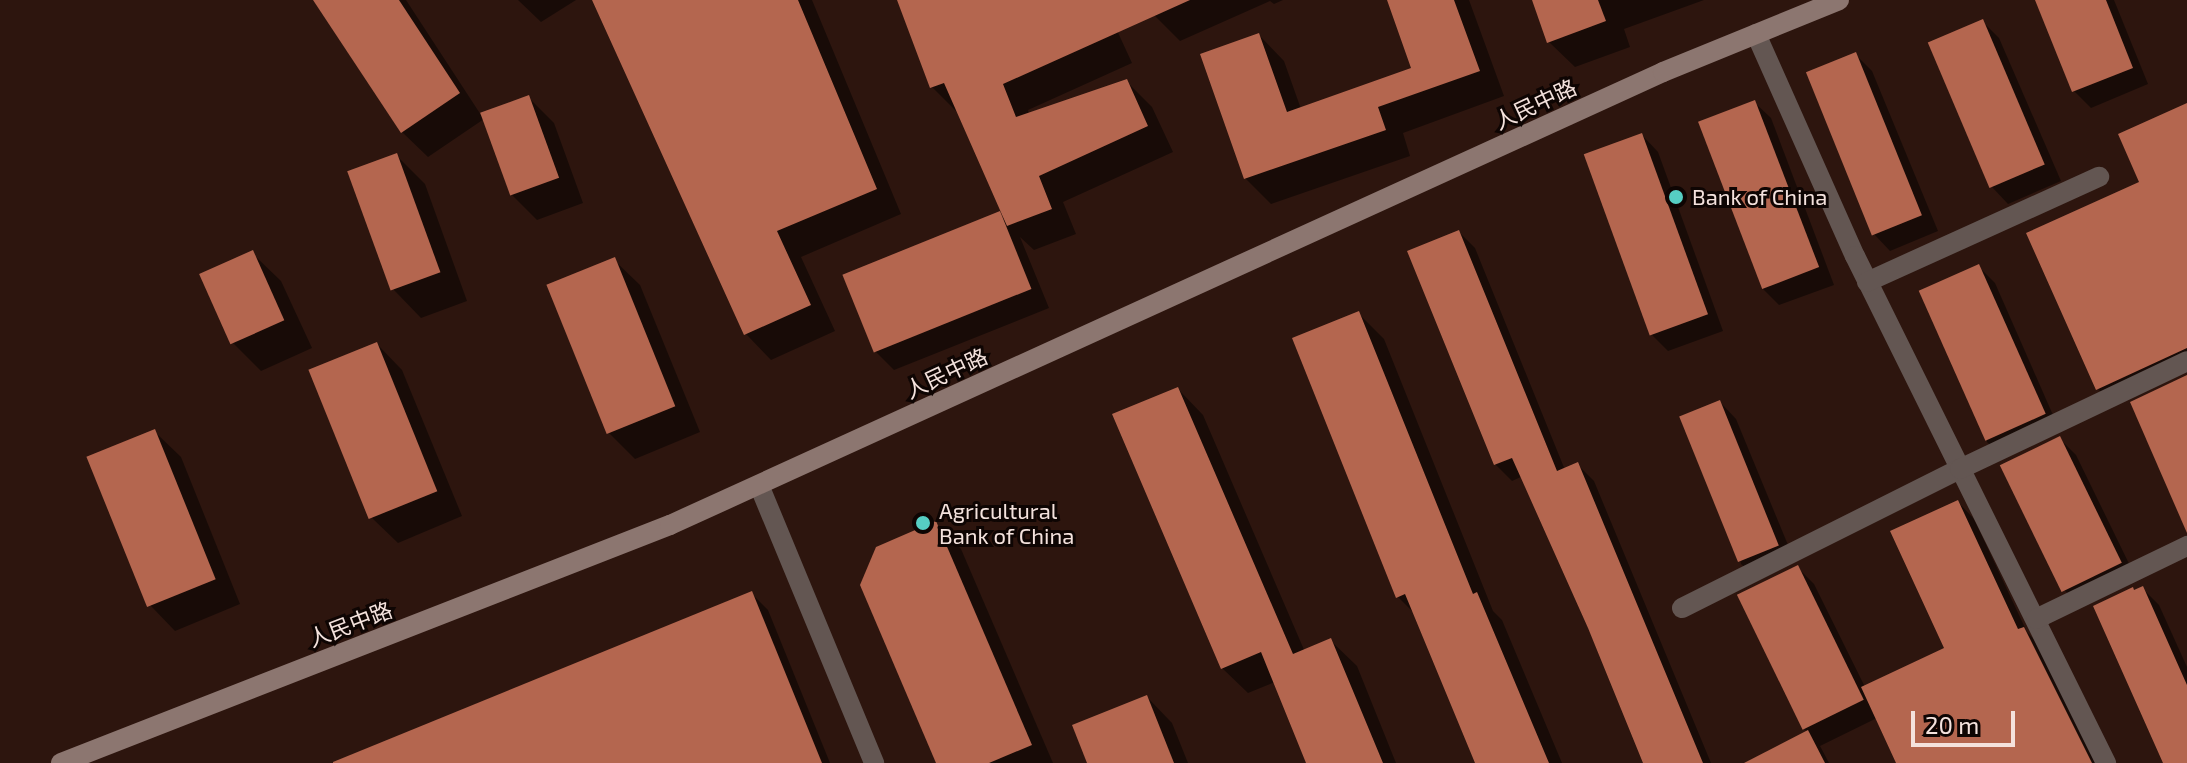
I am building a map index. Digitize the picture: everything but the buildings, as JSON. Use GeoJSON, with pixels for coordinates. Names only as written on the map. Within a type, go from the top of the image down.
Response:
{"type":"FeatureCollection","features":[{"type":"Feature","properties":{"kind":"street","name":"人民中路"},"geometry":{"type":"LineString","coordinates":[[61,763],[670,525],[1634,85],[1839,0]]}},
{"type":"Feature","properties":{"kind":"street"},"geometry":{"type":"LineString","coordinates":[[1756,34],[1867,282],[2106,763]]}},
{"type":"Feature","properties":{"kind":"street"},"geometry":{"type":"LineString","coordinates":[[1867,282],[2099,177]]}},
{"type":"Feature","properties":{"kind":"street"},"geometry":{"type":"LineString","coordinates":[[1682,608],[1960,469],[2187,361]]}},
{"type":"Feature","properties":{"kind":"street"},"geometry":{"type":"LineString","coordinates":[[759,485],[874,763]]}},
{"type":"Feature","properties":{"kind":"street"},"geometry":{"type":"LineString","coordinates":[[2036,619],[2187,546]]}},
{"type":"Feature","properties":{"kind":"place","name":"Bank of China"},"geometry":{"type":"Point","coordinates":[1676,197]}},
{"type":"Feature","properties":{"kind":"place","name":"Agricultural Bank of China"},"geometry":{"type":"Point","coordinates":[923,523]}}]}
